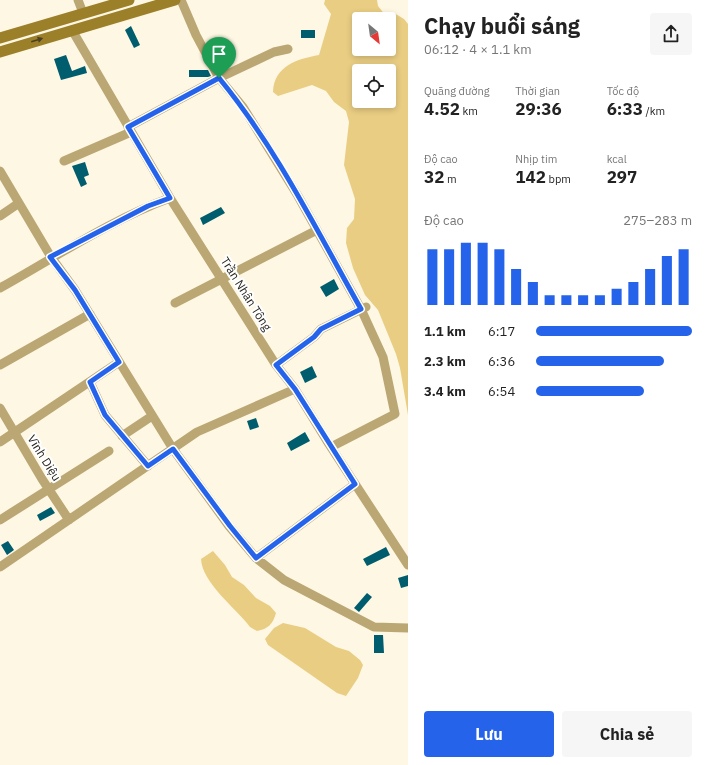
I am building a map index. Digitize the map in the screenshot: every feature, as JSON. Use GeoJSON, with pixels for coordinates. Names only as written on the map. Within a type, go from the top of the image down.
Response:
{"type":"FeatureCollection","features":[{"type":"Feature","properties":{"kind":"main road"},"geometry":{"type":"LineString","coordinates":[[0,38],[129,0]]}},
{"type":"Feature","properties":{"kind":"main road"},"geometry":{"type":"LineString","coordinates":[[0,52],[175,0]]}},
{"type":"Feature","properties":{"kind":"main road"},"geometry":{"type":"LineString","coordinates":[[61,20],[69,31]]}},
{"type":"Feature","properties":{"kind":"street"},"geometry":{"type":"LineString","coordinates":[[78,0],[83,13]]}},
{"type":"Feature","properties":{"kind":"street"},"geometry":{"type":"LineString","coordinates":[[181,0],[196,35],[219,78],[243,106],[364,308],[383,357],[395,414],[330,447]]}},
{"type":"Feature","properties":{"kind":"street","name":"Trần Nhân Tông"},"geometry":{"type":"LineString","coordinates":[[69,31],[170,198],[276,365],[295,389],[330,447],[408,565]]}},
{"type":"Feature","properties":{"kind":"street"},"geometry":{"type":"LineString","coordinates":[[64,161],[130,130],[219,78],[274,52],[288,49]]}},
{"type":"Feature","properties":{"kind":"street"},"geometry":{"type":"LineString","coordinates":[[0,171],[50,257],[75,290],[173,449],[230,526],[256,558],[284,580],[374,627],[408,628]]}},
{"type":"Feature","properties":{"kind":"street"},"geometry":{"type":"LineString","coordinates":[[0,288],[50,257],[148,206],[170,198]]}},
{"type":"Feature","properties":{"kind":"street"},"geometry":{"type":"LineString","coordinates":[[0,216],[19,204]]}},
{"type":"Feature","properties":{"kind":"street"},"geometry":{"type":"LineString","coordinates":[[175,303],[317,230]]}},
{"type":"Feature","properties":{"kind":"street"},"geometry":{"type":"LineString","coordinates":[[276,365],[314,337],[321,329],[364,308]]}},
{"type":"Feature","properties":{"kind":"street"},"geometry":{"type":"LineString","coordinates":[[0,365],[90,314]]}},
{"type":"Feature","properties":{"kind":"street"},"geometry":{"type":"LineString","coordinates":[[0,442],[119,362]]}},
{"type":"Feature","properties":{"kind":"street"},"geometry":{"type":"LineString","coordinates":[[90,382],[105,415],[148,466]]}},
{"type":"Feature","properties":{"kind":"street"},"geometry":{"type":"LineString","coordinates":[[0,567],[197,432],[295,389]]}},
{"type":"Feature","properties":{"kind":"street","name":"Vĩnh Diệu"},"geometry":{"type":"LineString","coordinates":[[0,408],[49,490],[69,520]]}},
{"type":"Feature","properties":{"kind":"street"},"geometry":{"type":"LineString","coordinates":[[122,436],[152,416]]}},
{"type":"Feature","properties":{"kind":"street"},"geometry":{"type":"LineString","coordinates":[[0,520],[109,451]]}},
{"type":"Feature","properties":{"kind":"street"},"geometry":{"type":"LineString","coordinates":[[256,558],[355,484]]}},
{"type":"Feature","properties":{"kind":"shaded area"},"geometry":{"type":"Polygon","coordinates":[[[325,0],[377,0],[378,6],[383,12],[352,12],[352,56],[396,56],[396,14],[404,19],[408,24],[408,415],[400,368],[396,354],[378,310],[365,295],[353,268],[346,243],[347,228],[354,219],[355,199],[344,165],[349,122],[346,111],[334,102],[326,91],[312,85],[278,96],[273,92],[274,83],[282,70],[288,65],[319,55],[331,14],[324,4],[325,0]]]}},
{"type":"Feature","properties":{"kind":"shaded area"},"geometry":{"type":"Polygon","coordinates":[[[213,551],[225,565],[232,577],[244,585],[256,598],[270,606],[276,613],[272,623],[267,627],[257,631],[250,627],[213,586],[203,568],[201,559],[213,551]]]}},
{"type":"Feature","properties":{"kind":"shaded area"},"geometry":{"type":"Polygon","coordinates":[[[283,623],[305,628],[336,647],[349,651],[360,660],[363,665],[358,678],[346,696],[337,693],[268,645],[265,639],[274,628],[283,623]]]}},
{"type":"Feature","properties":{"kind":"building"},"geometry":{"type":"Polygon","coordinates":[[[131,26],[140,45],[134,48],[125,30],[131,26]]]}},
{"type":"Feature","properties":{"kind":"building"},"geometry":{"type":"Polygon","coordinates":[[[301,30],[315,30],[315,38],[301,38],[301,30]]]}},
{"type":"Feature","properties":{"kind":"building"},"geometry":{"type":"Polygon","coordinates":[[[66,55],[72,71],[85,66],[87,73],[61,80],[54,59],[66,55]]]}},
{"type":"Feature","properties":{"kind":"building"},"geometry":{"type":"Polygon","coordinates":[[[189,70],[208,70],[211,76],[189,77],[189,70]]]}},
{"type":"Feature","properties":{"kind":"building"},"geometry":{"type":"Polygon","coordinates":[[[85,162],[89,175],[84,177],[87,184],[81,187],[72,166],[85,162]]]}},
{"type":"Feature","properties":{"kind":"building"},"geometry":{"type":"Polygon","coordinates":[[[221,207],[225,213],[203,225],[200,218],[221,207]]]}},
{"type":"Feature","properties":{"kind":"building"},"geometry":{"type":"Polygon","coordinates":[[[334,279],[339,289],[326,297],[320,287],[334,279]]]}},
{"type":"Feature","properties":{"kind":"building"},"geometry":{"type":"Polygon","coordinates":[[[312,366],[317,377],[305,383],[300,372],[312,366]]]}},
{"type":"Feature","properties":{"kind":"building"},"geometry":{"type":"Polygon","coordinates":[[[256,418],[259,427],[250,430],[247,421],[256,418]]]}},
{"type":"Feature","properties":{"kind":"building"},"geometry":{"type":"Polygon","coordinates":[[[305,432],[310,441],[291,451],[287,443],[305,432]]]}},
{"type":"Feature","properties":{"kind":"building"},"geometry":{"type":"Polygon","coordinates":[[[51,507],[55,513],[40,521],[37,515],[51,507]]]}},
{"type":"Feature","properties":{"kind":"building"},"geometry":{"type":"Polygon","coordinates":[[[8,541],[14,550],[7,555],[1,545],[8,541]]]}},
{"type":"Feature","properties":{"kind":"building"},"geometry":{"type":"Polygon","coordinates":[[[386,547],[390,555],[367,566],[363,559],[386,547]]]}},
{"type":"Feature","properties":{"kind":"building"},"geometry":{"type":"Polygon","coordinates":[[[408,575],[408,586],[401,588],[398,578],[408,575]]]}},
{"type":"Feature","properties":{"kind":"building"},"geometry":{"type":"Polygon","coordinates":[[[367,593],[372,597],[359,612],[354,608],[367,593]]]}},
{"type":"Feature","properties":{"kind":"building"},"geometry":{"type":"Polygon","coordinates":[[[374,635],[383,635],[384,653],[374,653],[374,635]]]}},
{"type":"Feature","properties":{"kind":"route"},"geometry":{"type":"LineString","coordinates":[[219,78],[243,106],[298,196],[361,309],[321,329],[314,337],[276,365],[295,389],[355,484],[256,558],[230,526],[173,449],[148,466],[105,415],[94,394],[90,382],[119,362],[75,290],[50,257],[148,206],[170,198],[128,127],[219,78]]}}]}
